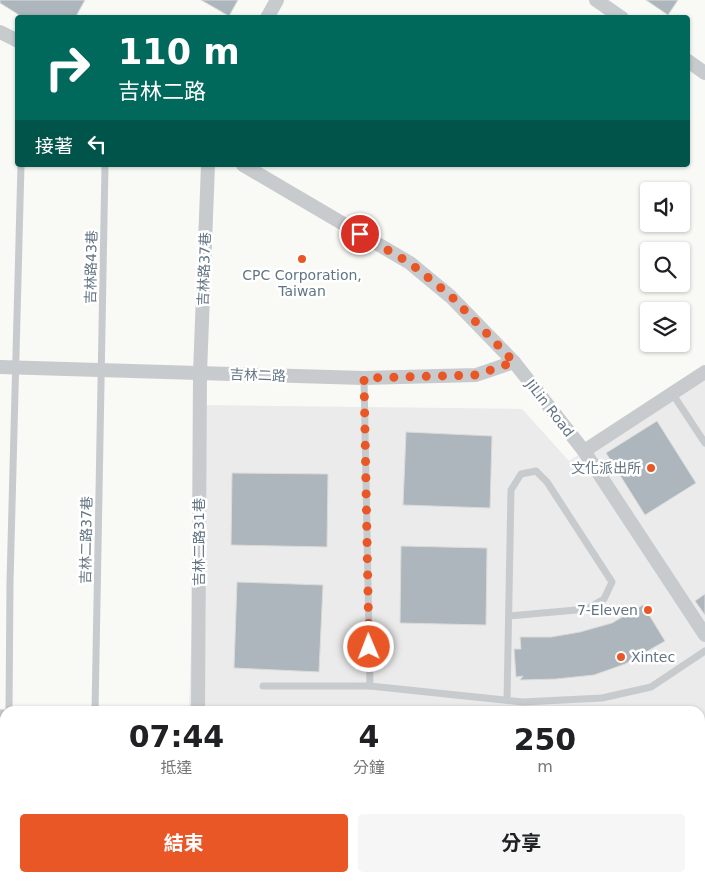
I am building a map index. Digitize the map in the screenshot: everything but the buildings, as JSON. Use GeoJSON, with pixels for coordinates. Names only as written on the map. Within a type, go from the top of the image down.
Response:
{"type":"FeatureCollection","features":[{"type":"Feature","properties":{"kind":"street"},"geometry":{"type":"LineString","coordinates":[[269,15],[277,0]]}},
{"type":"Feature","properties":{"kind":"street"},"geometry":{"type":"LineString","coordinates":[[596,0],[618,15]]}},
{"type":"Feature","properties":{"kind":"street"},"geometry":{"type":"LineString","coordinates":[[0,32],[15,40]]}},
{"type":"Feature","properties":{"kind":"street"},"geometry":{"type":"LineString","coordinates":[[690,62],[705,73]]}},
{"type":"Feature","properties":{"kind":"street","name":"吉林路37巷"},"geometry":{"type":"LineString","coordinates":[[200,373],[208,167]]}},
{"type":"Feature","properties":{"kind":"street","name":"JiLin Road"},"geometry":{"type":"LineString","coordinates":[[246,167],[410,263],[451,296],[514,362],[584,451],[705,635]]}},
{"type":"Feature","properties":{"kind":"street","name":"吉林二路"},"geometry":{"type":"LineString","coordinates":[[0,367],[364,378],[476,375],[514,362]]}},
{"type":"Feature","properties":{"kind":"street"},"geometry":{"type":"LineString","coordinates":[[584,451],[705,372]]}},
{"type":"Feature","properties":{"kind":"street","name":"吉林二路31巷"},"geometry":{"type":"LineString","coordinates":[[198,706],[200,373]]}},
{"type":"Feature","properties":{"kind":"lane"},"geometry":{"type":"LineString","coordinates":[[9,706],[10,582],[21,167]]}},
{"type":"Feature","properties":{"kind":"lane","name":"吉林路43巷"},"geometry":{"type":"LineString","coordinates":[[102,370],[105,167]]}},
{"type":"Feature","properties":{"kind":"lane","name":"吉林二路37巷"},"geometry":{"type":"LineString","coordinates":[[96,706],[102,370]]}},
{"type":"Feature","properties":{"kind":"lane"},"geometry":{"type":"LineString","coordinates":[[364,378],[370,686]]}},
{"type":"Feature","properties":{"kind":"lane"},"geometry":{"type":"LineString","coordinates":[[672,393],[705,443]]}},
{"type":"Feature","properties":{"kind":"lane"},"geometry":{"type":"LineString","coordinates":[[507,700],[508,616],[511,490],[521,474],[536,471],[547,482],[612,582],[604,599],[587,609],[508,616]]}},
{"type":"Feature","properties":{"kind":"lane"},"geometry":{"type":"LineString","coordinates":[[263,686],[370,686],[523,702],[602,698],[651,687],[705,651]]}},
{"type":"Feature","properties":{"kind":"shaded area"},"geometry":{"type":"Polygon","coordinates":[[[705,374],[705,706],[189,706],[199,405],[522,409],[569,461],[705,374]]]}},
{"type":"Feature","properties":{"kind":"place","name":"CPC Corporation, Taiwan"},"geometry":{"type":"Point","coordinates":[302,259]}},
{"type":"Feature","properties":{"kind":"place","name":"文化派出所"},"geometry":{"type":"Point","coordinates":[651,468]}},
{"type":"Feature","properties":{"kind":"place","name":"7-Eleven"},"geometry":{"type":"Point","coordinates":[648,610]}},
{"type":"Feature","properties":{"kind":"place","name":"Xintec"},"geometry":{"type":"Point","coordinates":[621,657]}},
{"type":"Feature","properties":{"kind":"route"},"geometry":{"type":"LineString","coordinates":[[360,234],[410,263],[451,296],[514,362],[476,375],[364,378],[369,647]]}}]}
